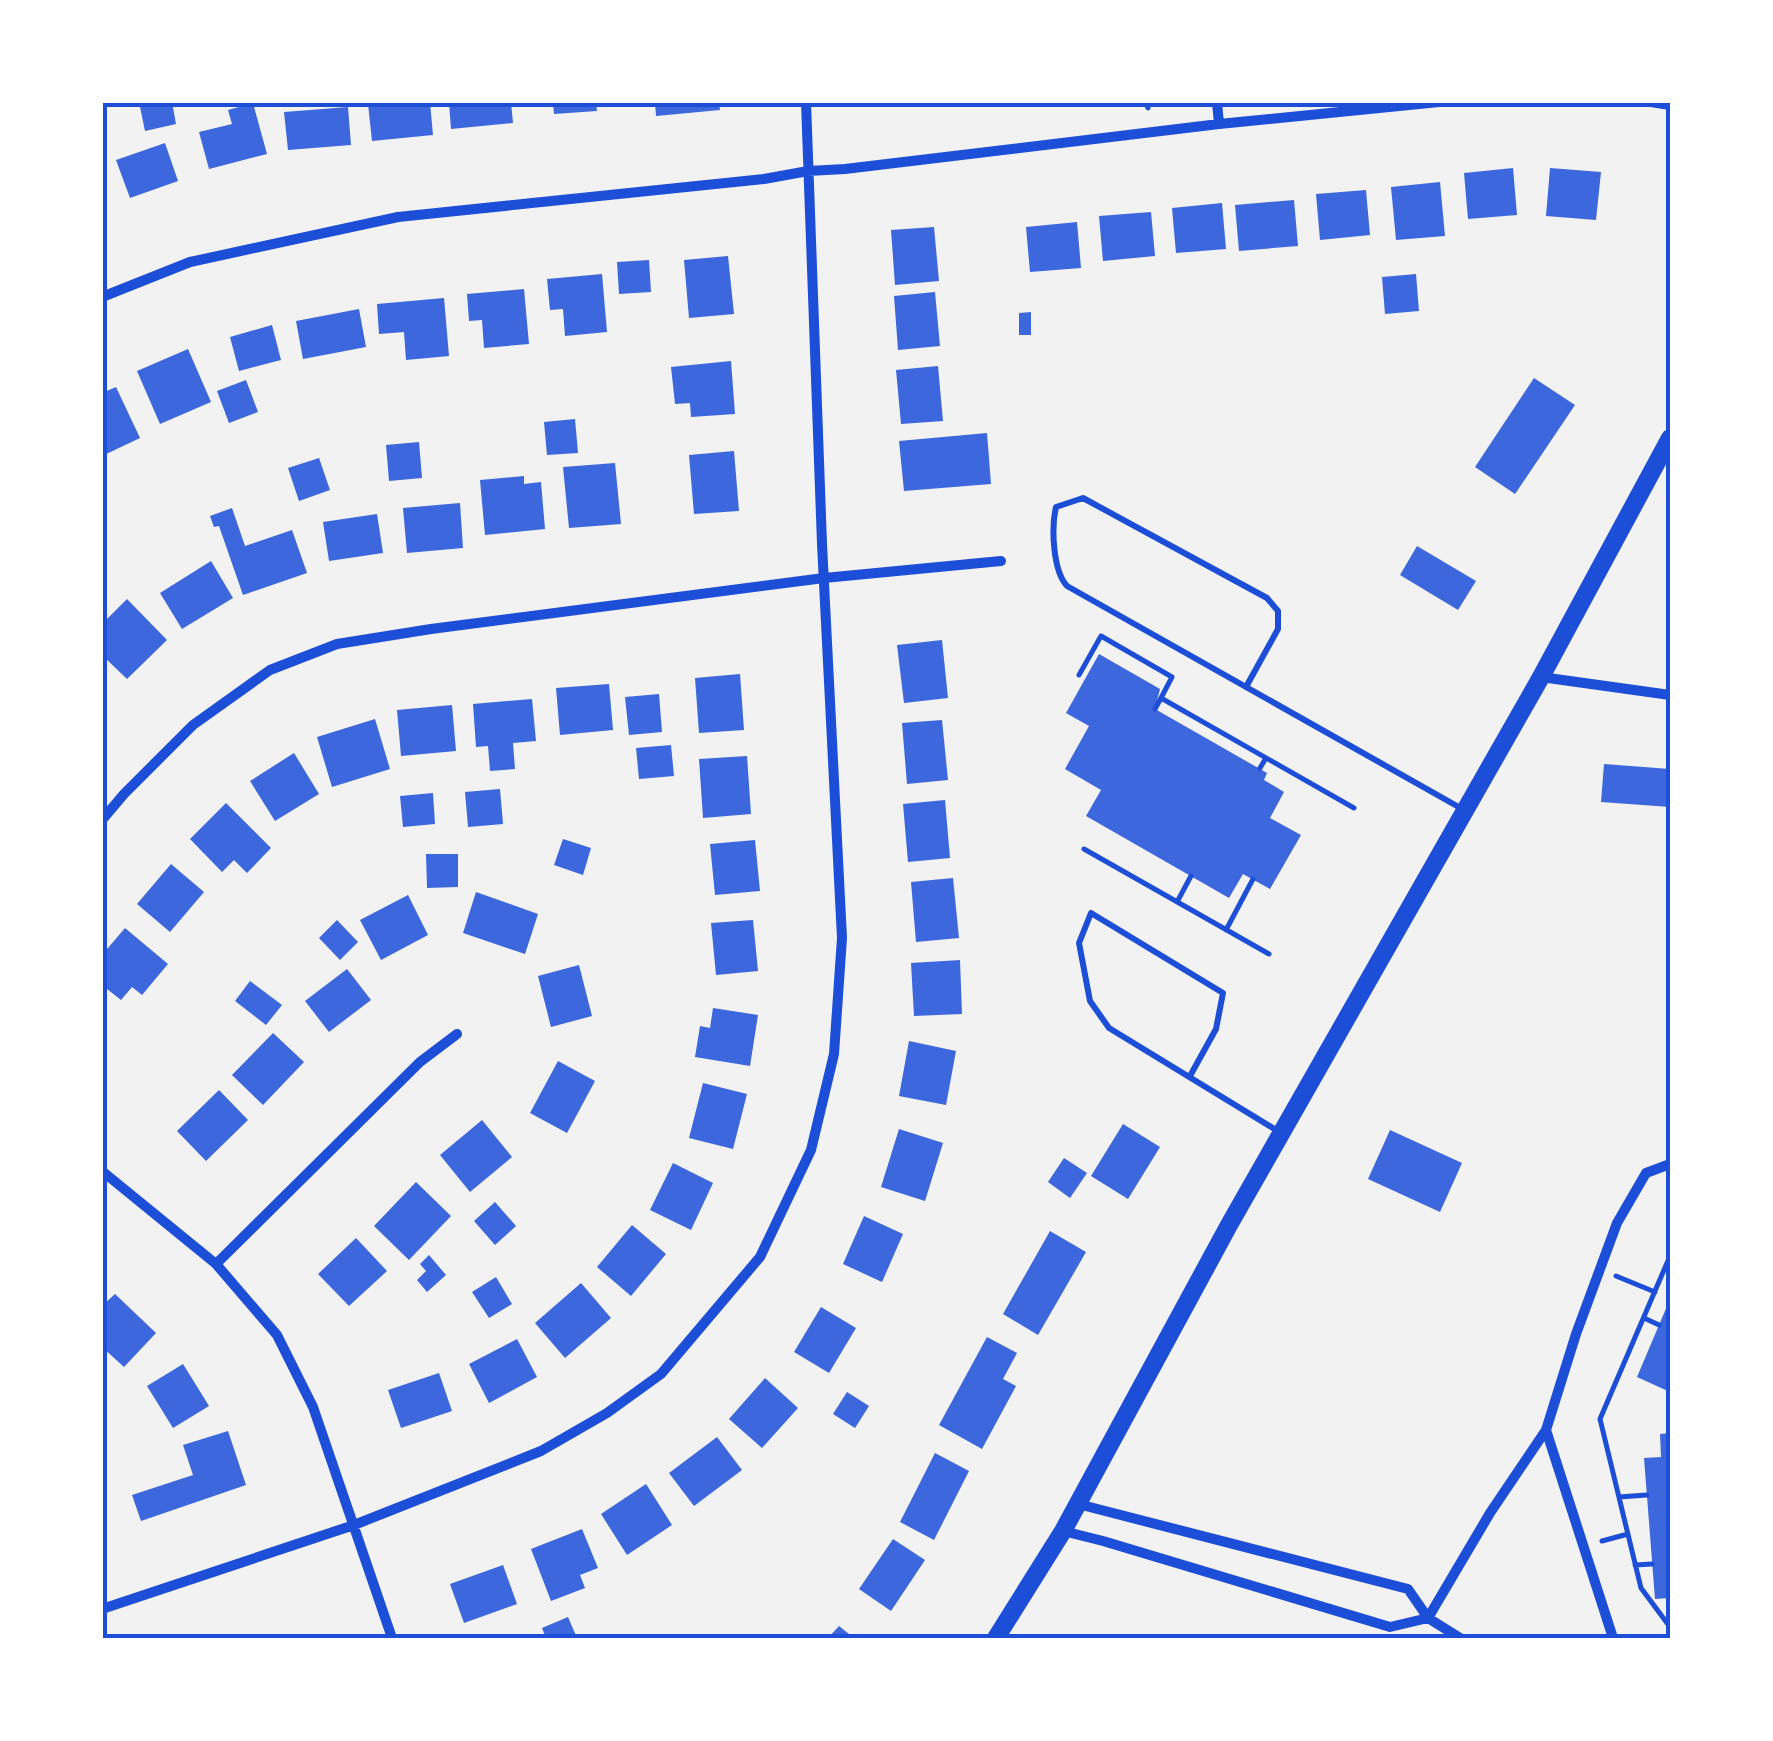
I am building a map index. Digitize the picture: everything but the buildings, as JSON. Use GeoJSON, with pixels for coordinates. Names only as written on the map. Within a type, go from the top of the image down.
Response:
{"type":"FeatureCollection","features":[{"type":"Feature","properties":{"kind":"main road"},"geometry":{"type":"LineString","coordinates":[[996,1638],[1063,1531],[1282,1133],[1541,677],[1670,438]]}},
{"type":"Feature","properties":{"kind":"street"},"geometry":{"type":"LineString","coordinates":[[102,1609],[354,1525],[541,1451],[606,1413],[661,1374],[760,1257],[810,1150],[834,1054],[842,938],[806,102]]}},
{"type":"Feature","properties":{"kind":"street"},"geometry":{"type":"LineString","coordinates":[[1218,102],[1219,124]]}},
{"type":"Feature","properties":{"kind":"street"},"geometry":{"type":"LineString","coordinates":[[102,297],[190,262],[398,217],[1439,102]]}},
{"type":"Feature","properties":{"kind":"street"},"geometry":{"type":"LineString","coordinates":[[1651,102],[1670,104]]}},
{"type":"Feature","properties":{"kind":"street"},"geometry":{"type":"LineString","coordinates":[[102,820],[193,724],[270,670],[336,644],[824,578],[1001,561]]}},
{"type":"Feature","properties":{"kind":"street"},"geometry":{"type":"LineString","coordinates":[[1541,677],[1670,695]]}},
{"type":"Feature","properties":{"kind":"street"},"geometry":{"type":"LineString","coordinates":[[216,1264],[420,1062],[457,1034]]}},
{"type":"Feature","properties":{"kind":"street"},"geometry":{"type":"LineString","coordinates":[[1063,1531],[1390,1627],[1428,1618],[1490,1513],[1546,1430],[1617,1223],[1646,1173],[1670,1164]]}},
{"type":"Feature","properties":{"kind":"street"},"geometry":{"type":"LineString","coordinates":[[102,1171],[216,1264],[278,1335],[314,1407],[392,1638]]}},
{"type":"Feature","properties":{"kind":"street"},"geometry":{"type":"LineString","coordinates":[[1546,1430],[1613,1638]]}},
{"type":"Feature","properties":{"kind":"street"},"geometry":{"type":"LineString","coordinates":[[1078,1504],[1408,1589],[1428,1618],[1460,1638]]}},
{"type":"Feature","properties":{"kind":"lane"},"geometry":{"type":"LineString","coordinates":[[1246,687],[1278,629],[1278,612],[1267,598],[1083,498],[1056,507],[1053,520],[1058,576],[1067,586],[1465,811]]}},
{"type":"Feature","properties":{"kind":"lane"},"geometry":{"type":"LineString","coordinates":[[1190,1076],[1216,1030],[1223,993],[1091,914],[1078,943],[1090,1001],[1110,1028],[1282,1133]]}},
{"type":"Feature","properties":{"kind":"path"},"geometry":{"type":"LineString","coordinates":[[1078,675],[1100,636],[1172,677],[1155,708]]}},
{"type":"Feature","properties":{"kind":"path"},"geometry":{"type":"LineString","coordinates":[[1161,698],[1354,808]]}},
{"type":"Feature","properties":{"kind":"path"},"geometry":{"type":"LineString","coordinates":[[1260,768],[1266,758]]}},
{"type":"Feature","properties":{"kind":"path"},"geometry":{"type":"LineString","coordinates":[[1084,850],[1269,954]]}},
{"type":"Feature","properties":{"kind":"path"},"geometry":{"type":"LineString","coordinates":[[1177,902],[1192,876]]}},
{"type":"Feature","properties":{"kind":"path"},"geometry":{"type":"LineString","coordinates":[[1226,930],[1253,879]]}},
{"type":"Feature","properties":{"kind":"path"},"geometry":{"type":"LineString","coordinates":[[1670,1256],[1600,1420],[1641,1588],[1670,1627]]}},
{"type":"Feature","properties":{"kind":"path"},"geometry":{"type":"LineString","coordinates":[[1600,1269],[1655,1292]]}},
{"type":"Feature","properties":{"kind":"path"},"geometry":{"type":"LineString","coordinates":[[1644,1318],[1659,1324]]}},
{"type":"Feature","properties":{"kind":"path"},"geometry":{"type":"LineString","coordinates":[[1619,1497],[1647,1495]]}},
{"type":"Feature","properties":{"kind":"path"},"geometry":{"type":"LineString","coordinates":[[1636,1565],[1652,1564]]}}]}
